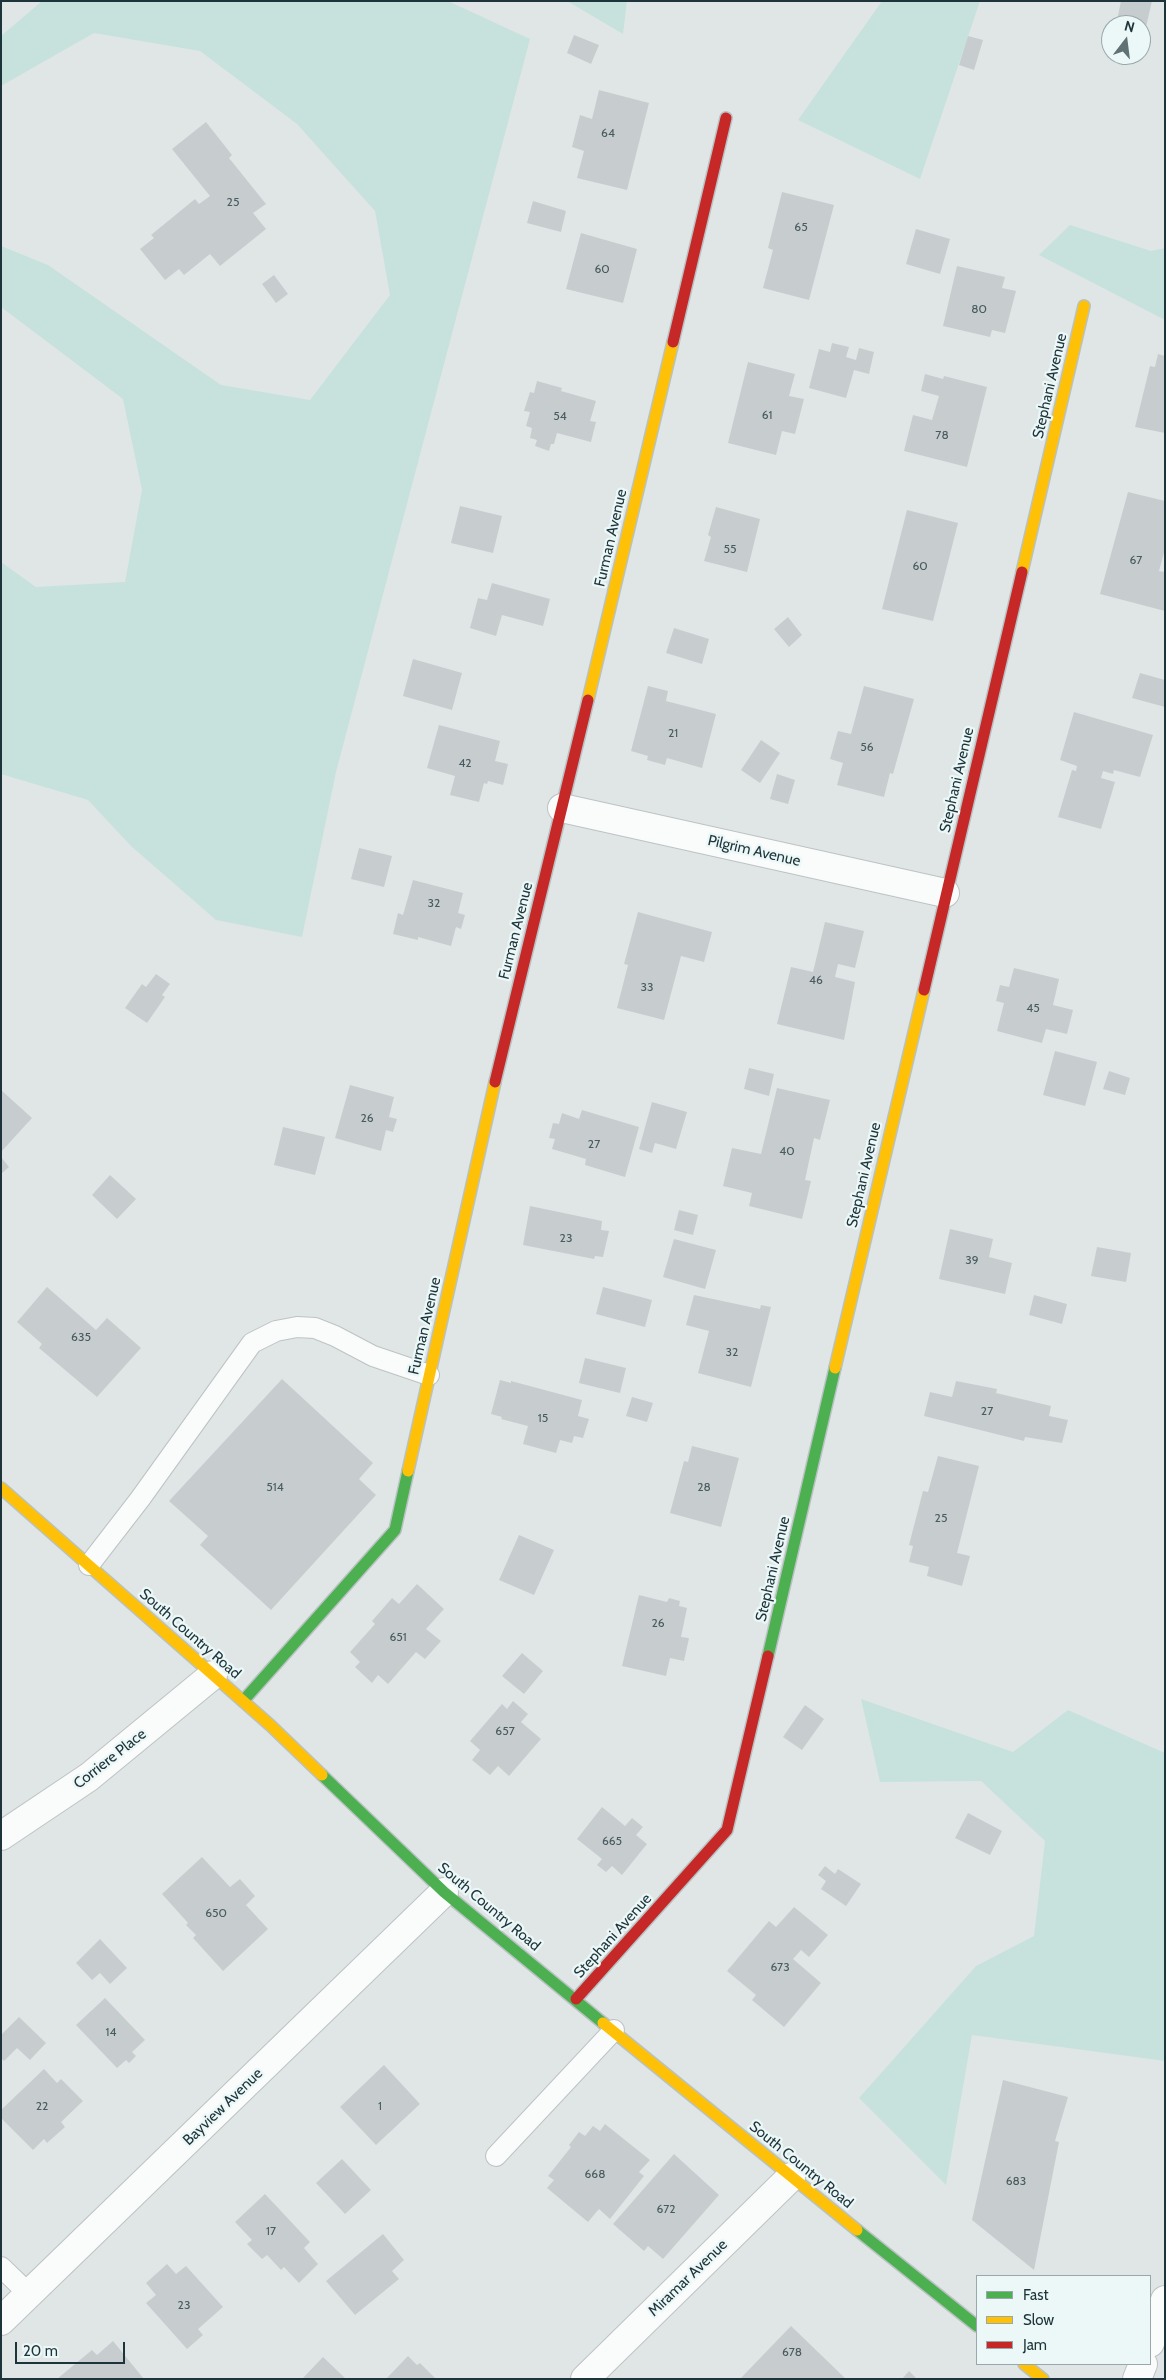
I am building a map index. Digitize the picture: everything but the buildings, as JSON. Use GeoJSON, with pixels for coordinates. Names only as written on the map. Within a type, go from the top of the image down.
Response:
{"type":"FeatureCollection","features":[{"type":"Feature","properties":{"kind":"street","name":"Furman Avenue"},"geometry":{"type":"LineString","coordinates":[[243,1701],[395,1530],[486,1120],[726,118]]}},
{"type":"Feature","properties":{"kind":"street","name":"Stephani Avenue"},"geometry":{"type":"LineString","coordinates":[[576,1999],[728,1830],[1084,306]]}},
{"type":"Feature","properties":{"kind":"street","name":"Pilgrim Avenue"},"geometry":{"type":"LineString","coordinates":[[562,808],[946,893]]}},
{"type":"Feature","properties":{"kind":"street","name":"South Country Road"},"geometry":{"type":"LineString","coordinates":[[1,1488],[243,1701],[444,1892],[791,2177],[976,2325]]}},
{"type":"Feature","properties":{"kind":"street","name":"Corriere Place"},"geometry":{"type":"LineString","coordinates":[[1,1836],[89,1777],[213,1675]]}},
{"type":"Feature","properties":{"kind":"street","name":"Bayview Avenue"},"geometry":{"type":"LineString","coordinates":[[1,2321],[444,1892]]}},
{"type":"Feature","properties":{"kind":"street","name":"Miramar Avenue"},"geometry":{"type":"LineString","coordinates":[[584,2379],[791,2177]]}},
{"type":"Feature","properties":{"kind":"street"},"geometry":{"type":"LineString","coordinates":[[1151,2340],[1165,2300]]}},
{"type":"Feature","properties":{"kind":"street"},"geometry":{"type":"LineString","coordinates":[[1025,2365],[1043,2379]]}},
{"type":"Feature","properties":{"kind":"street"},"geometry":{"type":"LineString","coordinates":[[1137,2379],[1142,2365]]}},
{"type":"Feature","properties":{"kind":"lane"},"geometry":{"type":"LineString","coordinates":[[89,1565],[140,1500],[252,1344],[276,1331],[297,1327],[315,1328],[373,1356],[429,1375]]}},
{"type":"Feature","properties":{"kind":"lane"},"geometry":{"type":"LineString","coordinates":[[496,2156],[614,2030]]}},
{"type":"Feature","properties":{"kind":"lane"},"geometry":{"type":"LineString","coordinates":[[1,2267],[30,2294]]}},
{"type":"Feature","properties":{"kind":"green space"},"geometry":{"type":"Polygon","coordinates":[[[42,1],[448,1],[530,39],[336,772],[302,937],[216,920],[131,846],[88,800],[1,774],[1,562],[36,587],[125,582],[142,490],[123,399],[1,307],[1,246],[48,265],[221,385],[310,400],[390,295],[375,211],[297,124],[200,51],[94,33],[1,86],[1,36],[42,1]]]}},
{"type":"Feature","properties":{"kind":"green space"},"geometry":{"type":"Polygon","coordinates":[[[567,1],[627,1],[623,34],[567,1]]]}},
{"type":"Feature","properties":{"kind":"green space"},"geometry":{"type":"Polygon","coordinates":[[[882,1],[980,1],[920,179],[798,120],[882,1]]]}},
{"type":"Feature","properties":{"kind":"green space"},"geometry":{"type":"Polygon","coordinates":[[[1070,225],[1151,251],[1165,248],[1165,320],[1039,255],[1070,225]]]}},
{"type":"Feature","properties":{"kind":"green space"},"geometry":{"type":"Polygon","coordinates":[[[861,1699],[1013,1752],[1068,1710],[1165,1753],[1165,2061],[972,2035],[946,2185],[859,2098],[976,1966],[1034,1936],[1045,1841],[981,1781],[880,1782],[861,1699]]]}},
{"type":"Feature","properties":{"kind":"traffic: fast"},"geometry":{"type":"LineString","coordinates":[[768,1656],[835,1368]]}},
{"type":"Feature","properties":{"kind":"traffic: fast"},"geometry":{"type":"LineString","coordinates":[[243,1701],[395,1530],[408,1471]]}},
{"type":"Feature","properties":{"kind":"traffic: fast"},"geometry":{"type":"LineString","coordinates":[[322,1775],[444,1892],[603,2023]]}},
{"type":"Feature","properties":{"kind":"traffic: fast"},"geometry":{"type":"LineString","coordinates":[[857,2230],[976,2325]]}},
{"type":"Feature","properties":{"kind":"traffic: slow"},"geometry":{"type":"LineString","coordinates":[[1022,572],[1084,306]]}},
{"type":"Feature","properties":{"kind":"traffic: slow"},"geometry":{"type":"LineString","coordinates":[[588,700],[673,342]]}},
{"type":"Feature","properties":{"kind":"traffic: slow"},"geometry":{"type":"LineString","coordinates":[[835,1368],[924,990]]}},
{"type":"Feature","properties":{"kind":"traffic: slow"},"geometry":{"type":"LineString","coordinates":[[408,1471],[495,1082]]}},
{"type":"Feature","properties":{"kind":"traffic: slow"},"geometry":{"type":"LineString","coordinates":[[1,1488],[270,1725],[322,1775]]}},
{"type":"Feature","properties":{"kind":"traffic: slow"},"geometry":{"type":"LineString","coordinates":[[603,2023],[857,2230]]}},
{"type":"Feature","properties":{"kind":"traffic: slow"},"geometry":{"type":"LineString","coordinates":[[1025,2365],[1043,2379]]}},
{"type":"Feature","properties":{"kind":"traffic: jam"},"geometry":{"type":"LineString","coordinates":[[673,342],[726,118]]}},
{"type":"Feature","properties":{"kind":"traffic: jam"},"geometry":{"type":"LineString","coordinates":[[924,990],[1022,572]]}},
{"type":"Feature","properties":{"kind":"traffic: jam"},"geometry":{"type":"LineString","coordinates":[[495,1082],[588,700]]}},
{"type":"Feature","properties":{"kind":"traffic: jam"},"geometry":{"type":"LineString","coordinates":[[576,1999],[727,1830],[768,1656]]}}]}
